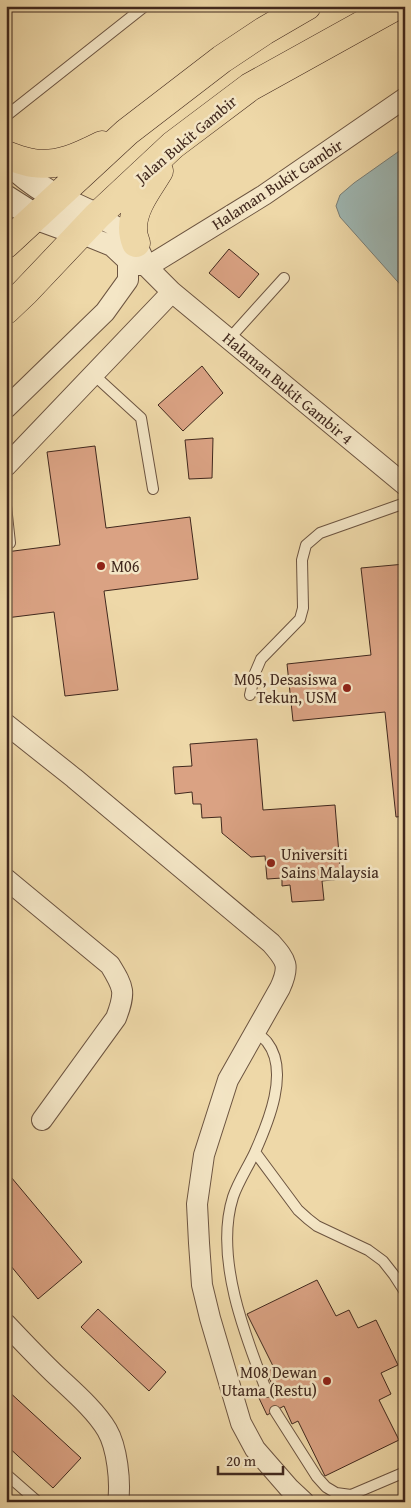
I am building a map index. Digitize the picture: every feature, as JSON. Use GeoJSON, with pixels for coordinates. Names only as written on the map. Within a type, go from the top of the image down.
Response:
{"type":"FeatureCollection","features":[{"type":"Feature","properties":{"kind":"main road"},"geometry":{"type":"LineString","coordinates":[[6,244],[127,132],[222,60],[264,31],[308,6]]}},
{"type":"Feature","properties":{"kind":"main road","name":"Jalan Bukit Gambir"},"geometry":{"type":"LineString","coordinates":[[6,310],[88,225],[173,146],[250,87],[396,6]]}},
{"type":"Feature","properties":{"kind":"main road"},"geometry":{"type":"LineString","coordinates":[[6,155],[31,163],[62,162],[82,155],[127,132]]}},
{"type":"Feature","properties":{"kind":"main road"},"geometry":{"type":"LineString","coordinates":[[137,257],[133,230],[134,217],[140,202],[173,146]]}},
{"type":"Feature","properties":{"kind":"street","name":"Halaman Bukit Gambir"},"geometry":{"type":"LineString","coordinates":[[137,257],[264,195],[405,98]]}},
{"type":"Feature","properties":{"kind":"street"},"geometry":{"type":"LineString","coordinates":[[6,159],[20,174],[56,198],[88,225]]}},
{"type":"Feature","properties":{"kind":"street"},"geometry":{"type":"LineString","coordinates":[[6,198],[36,217],[88,225]]}},
{"type":"Feature","properties":{"kind":"street","name":"Halaman Bukit Gambir 4"},"geometry":{"type":"LineString","coordinates":[[88,225],[112,246],[137,257],[172,292],[405,485]]}},
{"type":"Feature","properties":{"kind":"street"},"geometry":{"type":"LineString","coordinates":[[6,408],[105,312],[128,280],[137,257]]}},
{"type":"Feature","properties":{"kind":"street"},"geometry":{"type":"LineString","coordinates":[[6,466],[172,292]]}},
{"type":"Feature","properties":{"kind":"street"},"geometry":{"type":"LineString","coordinates":[[6,724],[81,784],[271,943],[284,957],[286,974],[280,988],[228,1080],[204,1155],[197,1204],[202,1285],[241,1423],[255,1449],[289,1488],[304,1502]]}},
{"type":"Feature","properties":{"kind":"street"},"geometry":{"type":"LineString","coordinates":[[6,879],[110,965],[121,983],[123,1001],[116,1018],[42,1120]]}},
{"type":"Feature","properties":{"kind":"street"},"geometry":{"type":"LineString","coordinates":[[6,1324],[85,1403],[108,1431],[117,1458],[120,1492],[118,1502]]}},
{"type":"Feature","properties":{"kind":"lane"},"geometry":{"type":"LineString","coordinates":[[6,116],[146,6]]}},
{"type":"Feature","properties":{"kind":"lane"},"geometry":{"type":"LineString","coordinates":[[229,339],[284,278]]}},
{"type":"Feature","properties":{"kind":"lane"},"geometry":{"type":"LineString","coordinates":[[94,375],[141,418],[153,489]]}},
{"type":"Feature","properties":{"kind":"lane"},"geometry":{"type":"LineString","coordinates":[[250,695],[255,673],[261,659],[300,619],[303,608],[302,560],[306,545],[320,533],[405,503]]}},
{"type":"Feature","properties":{"kind":"lane"},"geometry":{"type":"LineString","coordinates":[[6,506],[10,543]]}},
{"type":"Feature","properties":{"kind":"lane"},"geometry":{"type":"LineString","coordinates":[[255,1032],[266,1041],[274,1053],[277,1068],[275,1097],[255,1152],[233,1197],[226,1232],[230,1274],[238,1309],[266,1392]]}},
{"type":"Feature","properties":{"kind":"lane"},"geometry":{"type":"LineString","coordinates":[[255,1152],[298,1210],[317,1226],[368,1250],[383,1261],[405,1292]]}},
{"type":"Feature","properties":{"kind":"lane"},"geometry":{"type":"LineString","coordinates":[[275,1411],[316,1477],[326,1487],[336,1493],[351,1495],[405,1472]]}},
{"type":"Feature","properties":{"kind":"lane"},"geometry":{"type":"LineString","coordinates":[[6,1474],[38,1502]]}},
{"type":"Feature","properties":{"kind":"water"},"geometry":{"type":"Polygon","coordinates":[[[405,147],[405,290],[340,217],[336,206],[340,195],[354,183],[405,147]]]}},
{"type":"Feature","properties":{"kind":"building"},"geometry":{"type":"Polygon","coordinates":[[[229,249],[259,274],[239,298],[209,273],[229,249]]]}},
{"type":"Feature","properties":{"kind":"building"},"geometry":{"type":"Polygon","coordinates":[[[202,366],[223,393],[183,431],[158,405],[202,366]]]}},
{"type":"Feature","properties":{"kind":"building"},"geometry":{"type":"Polygon","coordinates":[[[213,438],[212,478],[189,479],[185,440],[213,438]]]}},
{"type":"Feature","properties":{"kind":"building","name":"M06"},"geometry":{"type":"Polygon","coordinates":[[[95,446],[106,528],[190,517],[198,579],[104,591],[118,690],[65,696],[54,612],[6,618],[6,552],[60,545],[47,452],[95,446]]]}},
{"type":"Feature","properties":{"kind":"building","name":"M05, Desasiswa Tekun, USM"},"geometry":{"type":"Polygon","coordinates":[[[405,564],[405,816],[396,817],[385,712],[293,721],[287,664],[371,655],[361,568],[405,564]]]}},
{"type":"Feature","properties":{"kind":"building"},"geometry":{"type":"Polygon","coordinates":[[[257,739],[263,810],[335,805],[341,879],[322,881],[324,900],[292,902],[290,885],[282,886],[282,878],[267,879],[265,856],[251,857],[222,833],[221,817],[202,818],[201,804],[193,804],[192,792],[175,794],[173,767],[192,766],[190,744],[257,739]]]}},
{"type":"Feature","properties":{"kind":"building"},"geometry":{"type":"Polygon","coordinates":[[[6,1171],[82,1262],[38,1299],[6,1260],[6,1171]]]}},
{"type":"Feature","properties":{"kind":"building","name":"M08 Dewan Utama (Restu)"},"geometry":{"type":"Polygon","coordinates":[[[317,1280],[336,1316],[349,1310],[358,1328],[376,1320],[398,1365],[381,1373],[391,1394],[379,1400],[399,1440],[325,1476],[298,1421],[292,1424],[284,1406],[267,1415],[258,1396],[274,1388],[266,1372],[274,1368],[247,1314],[317,1280]]]}},
{"type":"Feature","properties":{"kind":"building"},"geometry":{"type":"Polygon","coordinates":[[[98,1309],[166,1372],[149,1391],[81,1327],[98,1309]]]}},
{"type":"Feature","properties":{"kind":"building"},"geometry":{"type":"Polygon","coordinates":[[[6,1389],[81,1458],[53,1488],[6,1445],[6,1389]]]}},
{"type":"Feature","properties":{"kind":"place","name":"M06"},"geometry":{"type":"Point","coordinates":[101,566]}},
{"type":"Feature","properties":{"kind":"place","name":"M05, Desasiswa Tekun, USM"},"geometry":{"type":"Point","coordinates":[347,688]}},
{"type":"Feature","properties":{"kind":"place","name":"Universiti Sains Malaysia"},"geometry":{"type":"Point","coordinates":[271,863]}},
{"type":"Feature","properties":{"kind":"place","name":"M08 Dewan Utama (Restu)"},"geometry":{"type":"Point","coordinates":[327,1381]}}]}
